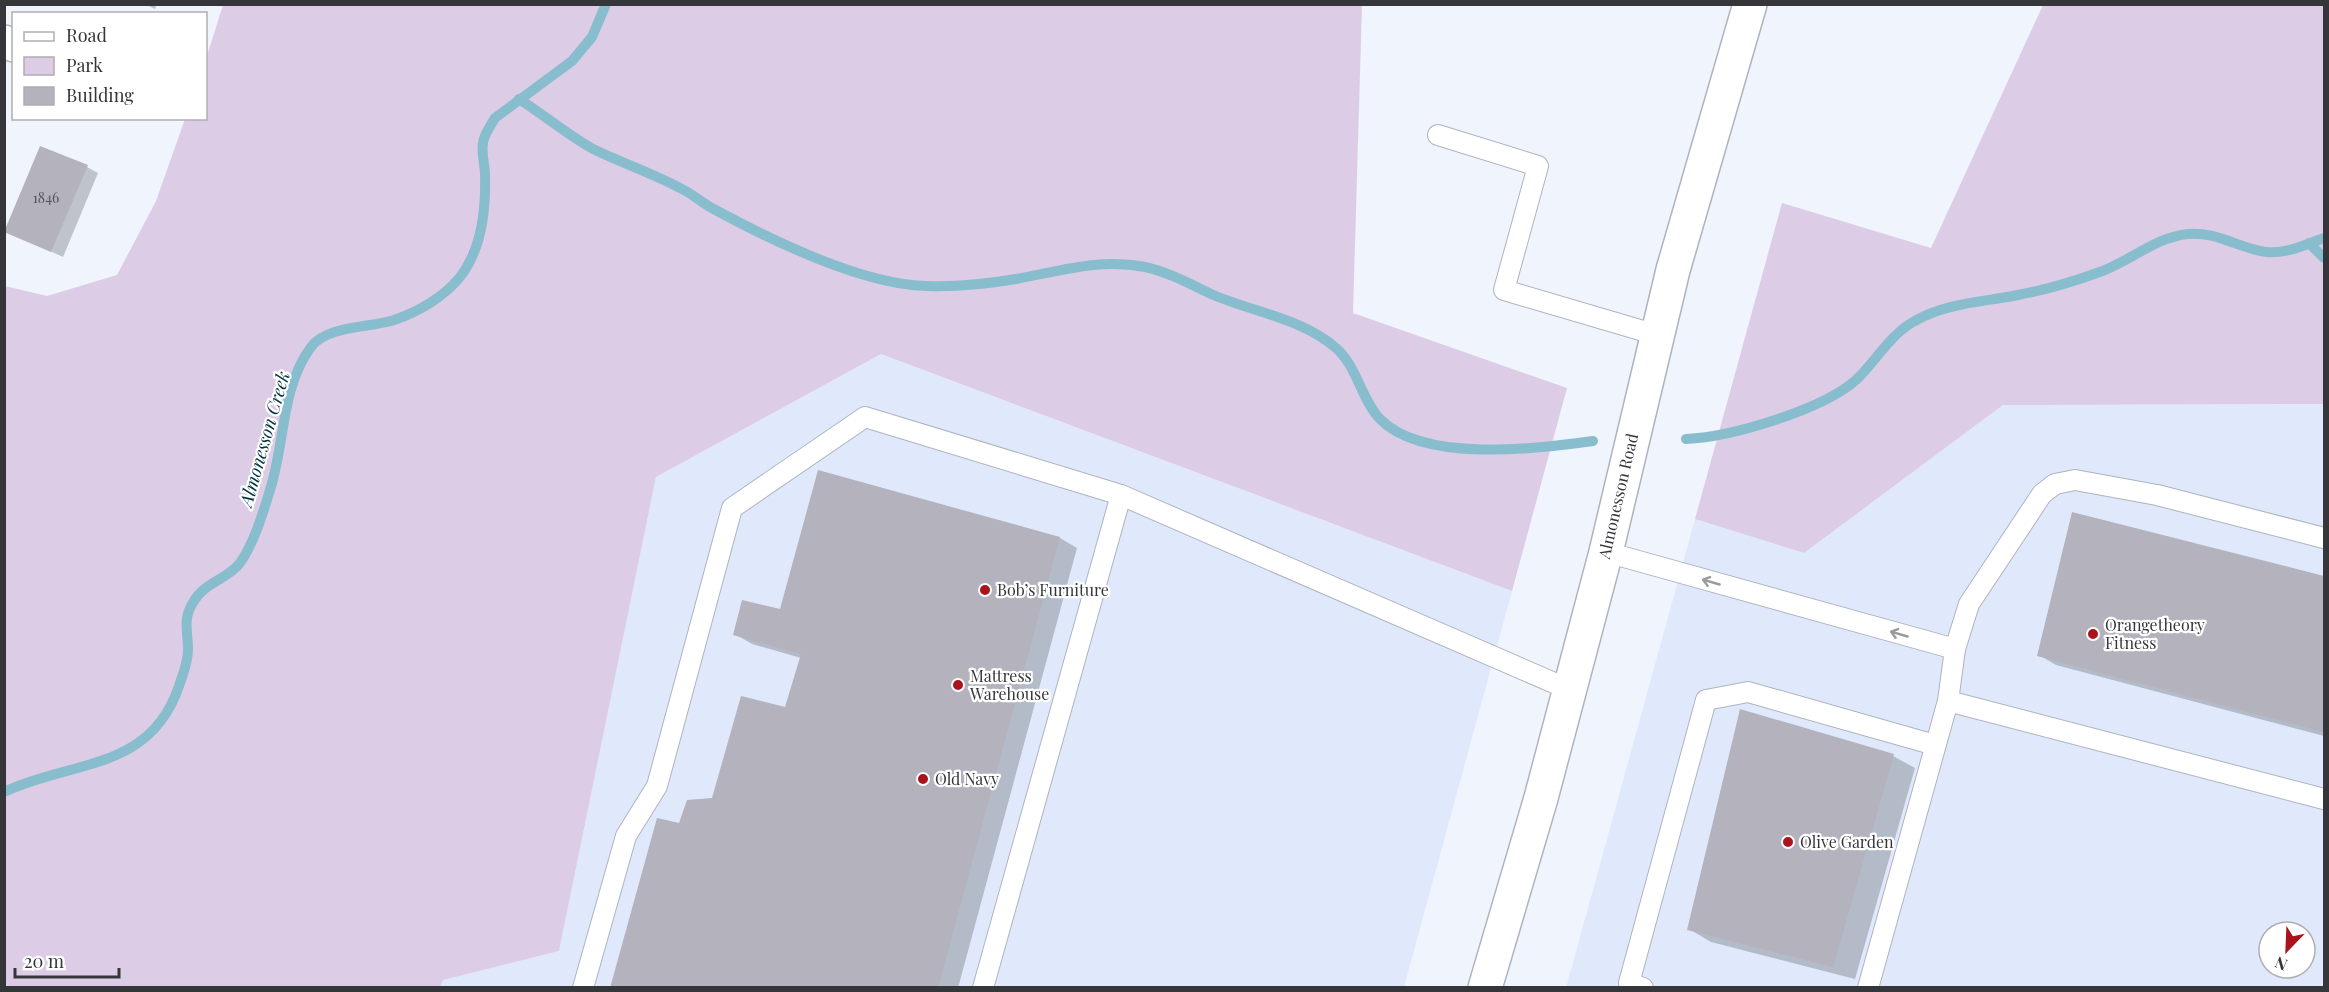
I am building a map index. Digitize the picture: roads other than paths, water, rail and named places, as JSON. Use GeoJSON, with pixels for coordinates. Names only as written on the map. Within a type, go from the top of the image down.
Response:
{"type":"FeatureCollection","features":[{"type":"Feature","properties":{"kind":"street","name":"Almonesson Road"},"geometry":{"type":"LineString","coordinates":[[1485,987],[1541,798],[1606,552],[1657,335],[1750,4]]}},
{"type":"Feature","properties":{"kind":"lane"},"geometry":{"type":"LineString","coordinates":[[1438,135],[1538,166],[1504,290],[1657,335]]}},
{"type":"Feature","properties":{"kind":"lane"},"geometry":{"type":"LineString","coordinates":[[583,987],[626,836],[657,786],[732,508],[865,417],[1121,495],[1568,689]]}},
{"type":"Feature","properties":{"kind":"lane"},"geometry":{"type":"LineString","coordinates":[[1868,987],[1948,701],[1955,650],[1969,604],[2009,540],[2042,494],[2055,484],[2074,480],[2157,495],[2325,538]]}},
{"type":"Feature","properties":{"kind":"lane"},"geometry":{"type":"LineString","coordinates":[[983,987],[1121,495]]}},
{"type":"Feature","properties":{"kind":"lane"},"geometry":{"type":"LineString","coordinates":[[1606,552],[1955,650]]}},
{"type":"Feature","properties":{"kind":"lane"},"geometry":{"type":"LineString","coordinates":[[1643,987],[1629,983],[1706,700],[1749,692],[1935,745]]}},
{"type":"Feature","properties":{"kind":"lane"},"geometry":{"type":"LineString","coordinates":[[1948,701],[2325,799]]}},
{"type":"Feature","properties":{"kind":"waterway","name":"Almonesson Creek"},"geometry":{"type":"LineString","coordinates":[[4,792],[106,759],[129,749],[149,734],[166,714],[186,664],[188,650],[186,625],[190,607],[204,589],[240,563],[258,528],[275,472],[289,398],[301,363],[318,340],[338,331],[384,323],[412,313],[430,303],[460,277],[473,254],[481,229],[485,188],[483,147],[488,130],[495,118],[572,61],[592,37],[606,4]]}},
{"type":"Feature","properties":{"kind":"waterway"},"geometry":{"type":"LineString","coordinates":[[519,99],[593,149],[688,192],[710,207],[759,232],[845,269],[901,284],[927,286],[961,286],[994,282],[1096,265],[1128,265],[1154,269],[1211,294],[1292,322],[1323,338],[1343,355],[1368,402],[1380,419],[1399,433],[1423,442],[1481,449],[1542,447],[1593,441]]}},
{"type":"Feature","properties":{"kind":"waterway"},"geometry":{"type":"LineString","coordinates":[[1686,439],[1751,427],[1821,402],[1856,380],[1905,327],[1925,316],[1964,304],[2028,293],[2068,283],[2108,269],[2153,245],[2176,236],[2209,235],[2267,252],[2282,252],[2324,238]]}},
{"type":"Feature","properties":{"kind":"waterway"},"geometry":{"type":"LineString","coordinates":[[2309,243],[2324,258]]}},
{"type":"Feature","properties":{"kind":"place","name":"Bob’s Furniture"},"geometry":{"type":"Point","coordinates":[985,590]}},
{"type":"Feature","properties":{"kind":"place","name":"Orangetheory Fitness"},"geometry":{"type":"Point","coordinates":[2093,634]}},
{"type":"Feature","properties":{"kind":"place","name":"Mattress Warehouse"},"geometry":{"type":"Point","coordinates":[958,685]}},
{"type":"Feature","properties":{"kind":"place","name":"Old Navy"},"geometry":{"type":"Point","coordinates":[923,779]}},
{"type":"Feature","properties":{"kind":"place","name":"Olive Garden"},"geometry":{"type":"Point","coordinates":[1788,842]}}]}
